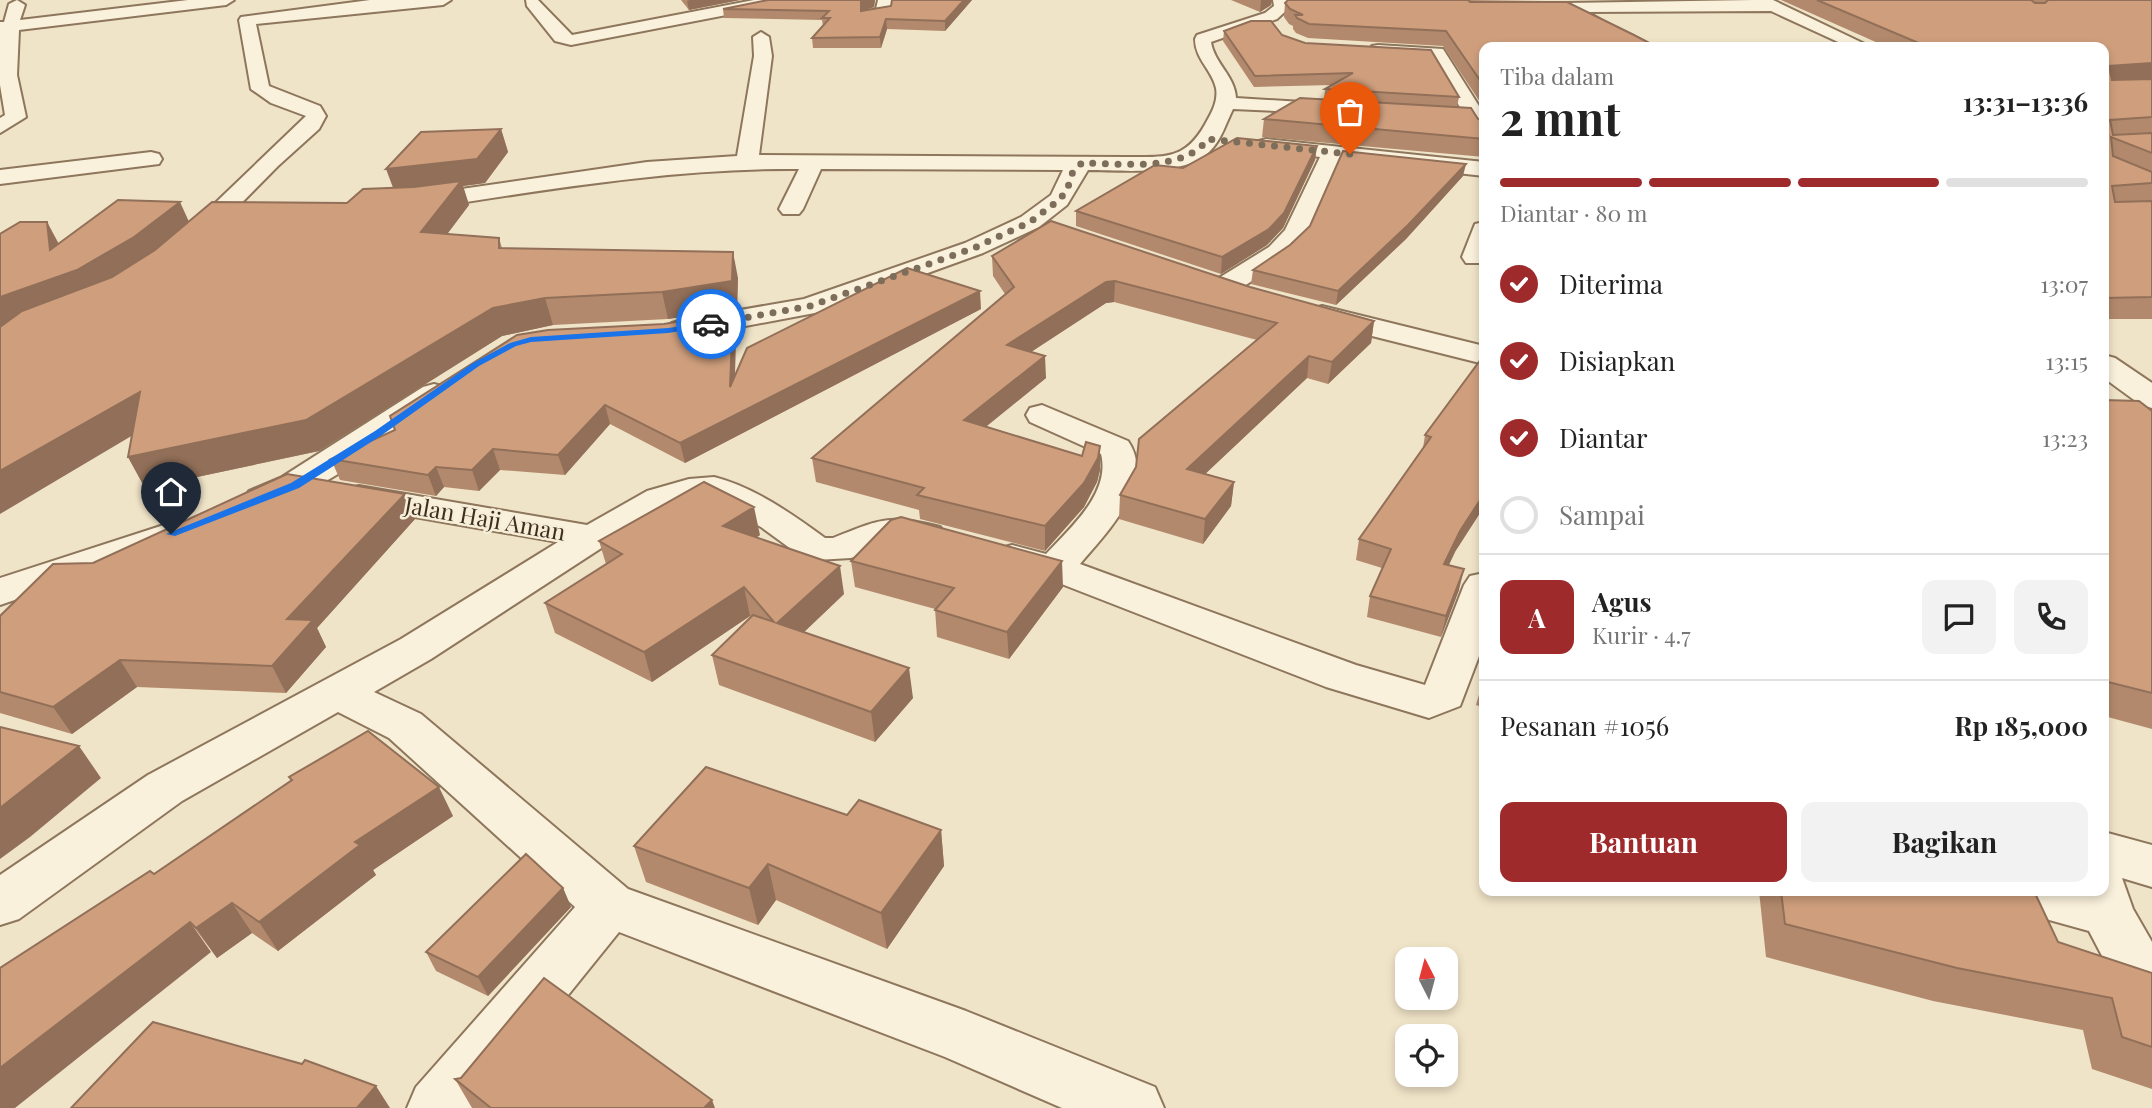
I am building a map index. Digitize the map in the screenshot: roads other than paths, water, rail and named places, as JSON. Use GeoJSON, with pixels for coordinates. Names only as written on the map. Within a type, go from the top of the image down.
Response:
{"type":"FeatureCollection","features":[{"type":"Feature","properties":{"kind":"street"},"geometry":{"type":"LineString","coordinates":[[0,127],[16,117],[3,85],[5,26],[14,7],[33,0]]}},
{"type":"Feature","properties":{"kind":"street"},"geometry":{"type":"LineString","coordinates":[[5,26],[226,0]]}},
{"type":"Feature","properties":{"kind":"street"},"geometry":{"type":"LineString","coordinates":[[176,253],[216,218],[270,161],[312,125],[316,116],[313,110],[278,99],[260,89],[246,22],[310,6],[443,0]]}},
{"type":"Feature","properties":{"kind":"street"},"geometry":{"type":"LineString","coordinates":[[586,55],[558,46],[571,40],[778,0]]}},
{"type":"Feature","properties":{"kind":"street"},"geometry":{"type":"LineString","coordinates":[[870,16],[883,12],[887,0]]}},
{"type":"Feature","properties":{"kind":"street"},"geometry":{"type":"LineString","coordinates":[[532,3],[561,37],[571,40]]}},
{"type":"Feature","properties":{"kind":"street"},"geometry":{"type":"LineString","coordinates":[[1628,42],[1561,8],[1757,3],[1840,42]]}},
{"type":"Feature","properties":{"kind":"street"},"geometry":{"type":"LineString","coordinates":[[1231,142],[1225,88],[1202,48],[1203,39],[1278,16]]}},
{"type":"Feature","properties":{"kind":"street"},"geometry":{"type":"LineString","coordinates":[[747,162],[763,55],[761,37]]}},
{"type":"Feature","properties":{"kind":"street"},"geometry":{"type":"LineString","coordinates":[[1357,50],[1437,53],[1479,119]]}},
{"type":"Feature","properties":{"kind":"street"},"geometry":{"type":"LineString","coordinates":[[1226,103],[1354,111]]}},
{"type":"Feature","properties":{"kind":"street"},"geometry":{"type":"LineString","coordinates":[[1451,116],[1479,122]]}},
{"type":"Feature","properties":{"kind":"street"},"geometry":{"type":"LineString","coordinates":[[384,205],[422,202],[647,169],[747,162],[1082,163],[1178,159],[1231,142],[1479,169]]}},
{"type":"Feature","properties":{"kind":"street"},"geometry":{"type":"LineString","coordinates":[[1259,299],[1211,282],[1278,252],[1297,233],[1303,214],[1333,152]]}},
{"type":"Feature","properties":{"kind":"street"},"geometry":{"type":"LineString","coordinates":[[0,177],[151,159]]}},
{"type":"Feature","properties":{"kind":"street"},"geometry":{"type":"LineString","coordinates":[[791,209],[814,161]]}},
{"type":"Feature","properties":{"kind":"street"},"geometry":{"type":"LineString","coordinates":[[657,331],[810,306],[1043,226],[1067,190],[1073,171],[1082,163]]}},
{"type":"Feature","properties":{"kind":"street"},"geometry":{"type":"LineString","coordinates":[[216,218],[243,214]]}},
{"type":"Feature","properties":{"kind":"street"},"geometry":{"type":"LineString","coordinates":[[1475,257],[1479,245]]}},
{"type":"Feature","properties":{"kind":"street"},"geometry":{"type":"LineString","coordinates":[[1300,310],[1479,354]]}},
{"type":"Feature","properties":{"kind":"street"},"geometry":{"type":"LineString","coordinates":[[2109,370],[2144,409]]}},
{"type":"Feature","properties":{"kind":"street"},"geometry":{"type":"LineString","coordinates":[[240,509],[295,485],[454,380]]}},
{"type":"Feature","properties":{"kind":"street"},"geometry":{"type":"LineString","coordinates":[[1042,415],[1116,448],[1121,457],[1120,477],[1110,502],[1055,568]]}},
{"type":"Feature","properties":{"kind":"street","name":"Jalan Haji Aman"},"geometry":{"type":"LineString","coordinates":[[295,485],[593,537]]}},
{"type":"Feature","properties":{"kind":"street"},"geometry":{"type":"LineString","coordinates":[[0,903],[165,788],[416,649],[593,537],[660,499],[689,489],[713,488],[774,519],[816,549],[837,550],[888,530],[904,529],[1055,568],[1341,676],[1429,702],[1444,695],[1479,599]]}},
{"type":"Feature","properties":{"kind":"street"},"geometry":{"type":"LineString","coordinates":[[0,593],[194,526]]}},
{"type":"Feature","properties":{"kind":"street"},"geometry":{"type":"LineString","coordinates":[[337,693],[405,726],[609,905],[966,1038],[1133,1108]]}},
{"type":"Feature","properties":{"kind":"street"},"geometry":{"type":"LineString","coordinates":[[2109,853],[2152,866]]}},
{"type":"Feature","properties":{"kind":"street"},"geometry":{"type":"LineString","coordinates":[[2058,896],[2105,902],[2152,995]]}},
{"type":"Feature","properties":{"kind":"street"},"geometry":{"type":"LineString","coordinates":[[438,1108],[609,905]]}}]}
